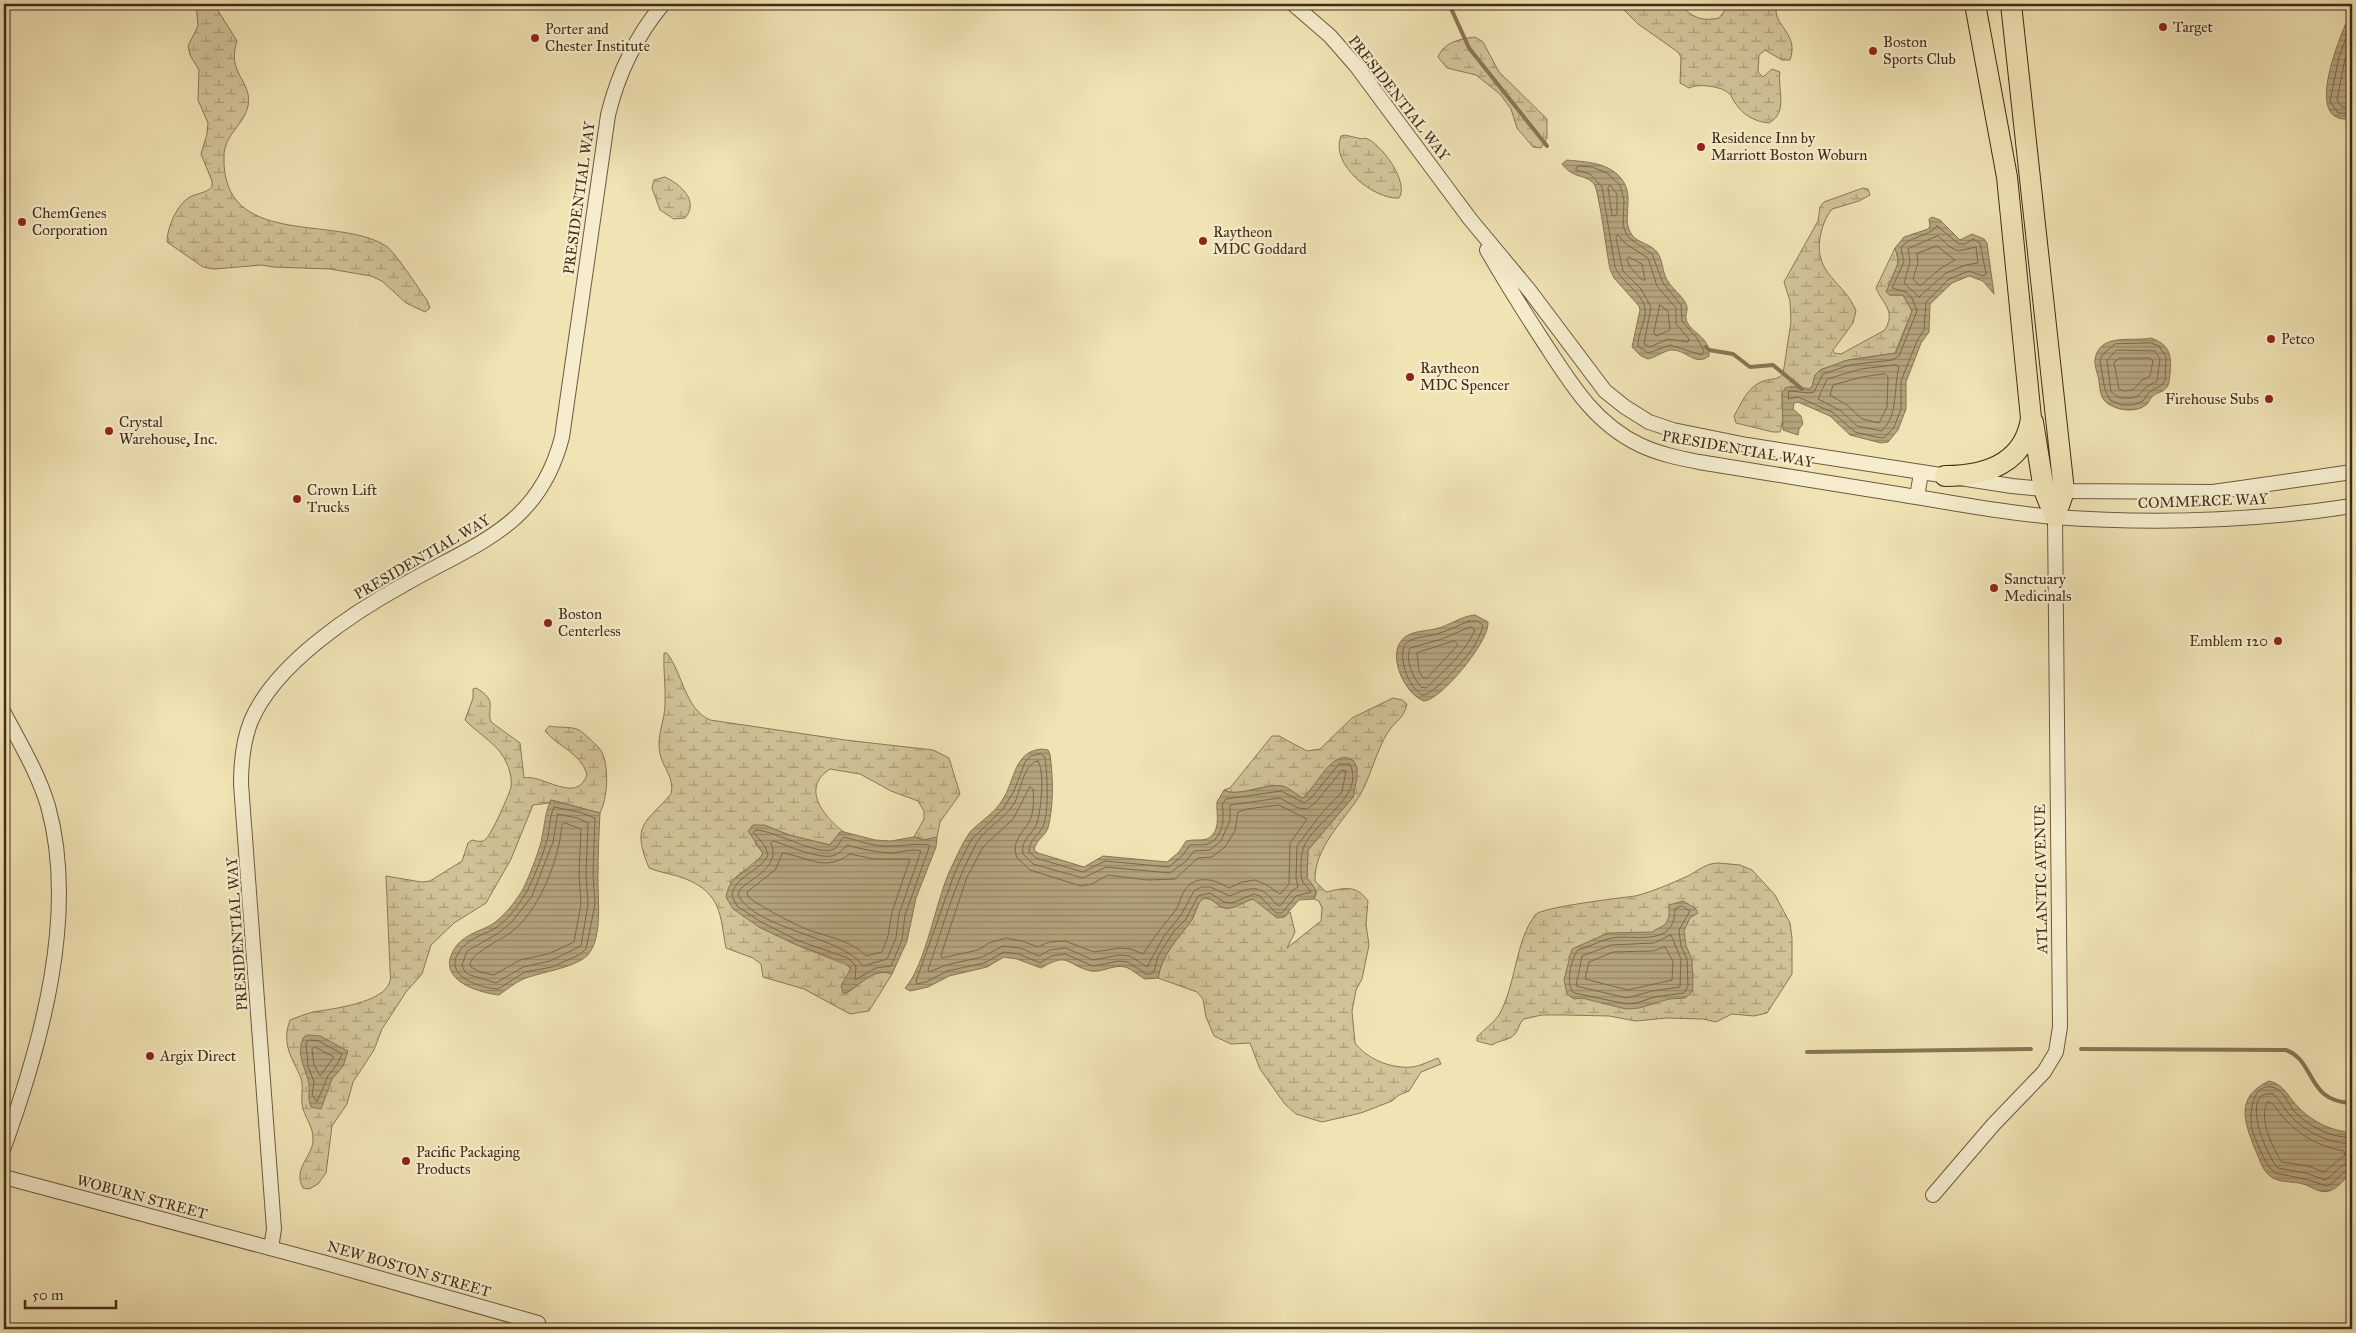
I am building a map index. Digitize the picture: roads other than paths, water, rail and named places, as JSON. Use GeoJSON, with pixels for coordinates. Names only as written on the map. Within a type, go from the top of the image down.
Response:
{"type":"FeatureCollection","features":[{"type":"Feature","properties":{"kind":"highway"},"geometry":{"type":"LineString","coordinates":[[1965,4],[1982,48]]}},
{"type":"Feature","properties":{"kind":"highway"},"geometry":{"type":"LineString","coordinates":[[1975,4],[2008,177],[2031,411],[2044,490],[2055,517]]}},
{"type":"Feature","properties":{"kind":"highway"},"geometry":{"type":"LineString","coordinates":[[2010,4],[2064,491],[2055,517]]}},
{"type":"Feature","properties":{"kind":"highway"},"geometry":{"type":"LineString","coordinates":[[1945,476],[1980,473],[2007,462],[2016,454],[2027,438],[2031,411]]}},
{"type":"Feature","properties":{"kind":"street","name":"PRESIDENTIAL WAY"},"geometry":{"type":"LineString","coordinates":[[271,1248],[274,1229],[242,784],[243,753],[247,735],[258,708],[274,684],[319,643],[384,596],[500,532],[524,509],[545,480],[556,458],[562,437],[608,115],[618,81],[634,46],[663,4]]}},
{"type":"Feature","properties":{"kind":"street","name":"PRESIDENTIAL WAY"},"geometry":{"type":"LineString","coordinates":[[1293,4],[1330,36],[1357,67],[1470,219],[1529,290],[1605,391],[1636,415],[1662,427],[1698,436],[1920,473],[2064,491]]}},
{"type":"Feature","properties":{"kind":"street","name":"PRESIDENTIAL WAY"},"geometry":{"type":"LineString","coordinates":[[1470,219],[1517,302],[1585,403],[1605,423],[1629,439],[1653,451],[1699,462],[1970,506],[2055,517]]}},
{"type":"Feature","properties":{"kind":"street","name":"COMMERCE WAY"},"geometry":{"type":"LineString","coordinates":[[2064,491],[2213,492],[2352,472]]}},
{"type":"Feature","properties":{"kind":"street"},"geometry":{"type":"LineString","coordinates":[[1917,497],[1920,473]]}},
{"type":"Feature","properties":{"kind":"street","name":"COMMERCE WAY"},"geometry":{"type":"LineString","coordinates":[[2055,517],[2208,519],[2288,514],[2352,506]]}},
{"type":"Feature","properties":{"kind":"street","name":"ATLANTIC AVENUE"},"geometry":{"type":"LineString","coordinates":[[1933,1195],[1993,1125],[2040,1077],[2049,1065],[2058,1045],[2060,1027],[2055,517]]}},
{"type":"Feature","properties":{"kind":"street"},"geometry":{"type":"LineString","coordinates":[[4,713],[38,778],[47,804],[57,844],[59,885],[52,962],[41,1029],[4,1147]]}},
{"type":"Feature","properties":{"kind":"street","name":"WOBURN STREET"},"geometry":{"type":"LineString","coordinates":[[4,1177],[271,1248]]}},
{"type":"Feature","properties":{"kind":"street","name":"NEW BOSTON STREET"},"geometry":{"type":"LineString","coordinates":[[271,1248],[538,1322]]}},
{"type":"Feature","properties":{"kind":"water"},"geometry":{"type":"Polygon","coordinates":[[[2352,9],[2352,116],[2349,119],[2335,116],[2328,106],[2326,91],[2334,54],[2352,9]]]}},
{"type":"Feature","properties":{"kind":"water"},"geometry":{"type":"Polygon","coordinates":[[[1567,160],[1594,163],[1606,167],[1617,174],[1623,182],[1627,189],[1627,221],[1632,235],[1657,252],[1667,280],[1687,306],[1686,319],[1688,324],[1706,343],[1709,356],[1699,360],[1676,350],[1671,350],[1648,359],[1641,356],[1632,347],[1640,310],[1639,306],[1614,278],[1610,269],[1594,184],[1566,169],[1562,164],[1567,160]]]}},
{"type":"Feature","properties":{"kind":"water"},"geometry":{"type":"Polygon","coordinates":[[[1932,217],[1940,220],[1960,240],[1972,234],[1984,239],[1987,243],[1994,294],[1983,281],[1969,276],[1952,283],[1930,304],[1929,332],[1921,343],[1906,382],[1906,409],[1898,430],[1888,442],[1881,443],[1850,435],[1830,416],[1798,402],[1794,403],[1793,409],[1801,416],[1803,424],[1799,429],[1798,435],[1783,430],[1782,393],[1786,387],[1809,389],[1812,387],[1815,375],[1820,370],[1848,360],[1896,353],[1912,311],[1903,295],[1890,295],[1886,292],[1899,261],[1895,248],[1904,237],[1928,229],[1930,226],[1929,219],[1932,217]]]}},
{"type":"Feature","properties":{"kind":"water"},"geometry":{"type":"Polygon","coordinates":[[[2151,338],[2166,347],[2170,356],[2171,367],[2167,386],[2163,391],[2152,397],[2146,405],[2138,409],[2125,410],[2105,402],[2100,389],[2096,367],[2095,359],[2098,351],[2103,345],[2118,340],[2151,338]]]}},
{"type":"Feature","properties":{"kind":"water"},"geometry":{"type":"Polygon","coordinates":[[[1475,615],[1488,622],[1487,631],[1473,655],[1452,681],[1432,698],[1424,701],[1417,697],[1404,682],[1400,672],[1397,662],[1399,644],[1405,637],[1412,634],[1440,628],[1465,617],[1475,615]]]}},
{"type":"Feature","properties":{"kind":"water"},"geometry":{"type":"Polygon","coordinates":[[[1048,750],[1050,754],[1052,800],[1048,828],[1034,850],[1038,853],[1084,867],[1103,856],[1167,862],[1179,852],[1186,841],[1205,840],[1212,836],[1217,822],[1217,802],[1224,790],[1236,792],[1268,786],[1282,786],[1303,798],[1332,763],[1346,758],[1354,761],[1357,768],[1357,778],[1353,797],[1308,850],[1307,878],[1315,890],[1314,899],[1299,900],[1284,917],[1277,918],[1253,899],[1234,907],[1226,908],[1210,899],[1204,898],[1199,903],[1191,921],[1167,954],[1158,978],[1145,979],[1130,969],[1121,966],[1091,971],[1067,961],[1057,960],[1041,968],[1017,959],[1004,957],[987,967],[949,976],[928,987],[910,991],[905,988],[919,964],[946,881],[963,844],[971,831],[1000,804],[1021,761],[1033,751],[1048,750]]]}},
{"type":"Feature","properties":{"kind":"water"},"geometry":{"type":"Polygon","coordinates":[[[551,800],[600,813],[598,919],[597,932],[590,952],[583,959],[563,968],[525,978],[499,995],[468,986],[459,981],[453,974],[450,965],[451,956],[458,944],[469,935],[491,925],[500,918],[522,891],[541,842],[546,814],[551,800]]]}},
{"type":"Feature","properties":{"kind":"water"},"geometry":{"type":"Polygon","coordinates":[[[753,825],[764,825],[789,835],[830,845],[840,832],[875,840],[891,841],[914,837],[924,840],[937,837],[936,847],[916,898],[907,941],[892,974],[885,972],[873,975],[846,993],[843,993],[841,986],[851,968],[846,963],[797,945],[759,927],[733,909],[726,897],[728,888],[737,877],[759,860],[763,853],[748,831],[753,825]]]}},
{"type":"Feature","properties":{"kind":"water"},"geometry":{"type":"Polygon","coordinates":[[[1683,901],[1695,908],[1698,913],[1690,918],[1684,931],[1686,946],[1692,959],[1693,986],[1692,992],[1685,998],[1669,999],[1639,1008],[1626,1009],[1582,998],[1574,999],[1567,994],[1564,980],[1572,949],[1608,933],[1652,932],[1666,924],[1669,916],[1669,905],[1683,901]]]}},
{"type":"Feature","properties":{"kind":"water"},"geometry":{"type":"Polygon","coordinates":[[[309,1035],[320,1036],[348,1051],[343,1066],[332,1079],[321,1109],[311,1107],[309,1084],[301,1055],[304,1037],[309,1035]]]}},
{"type":"Feature","properties":{"kind":"water"},"geometry":{"type":"Polygon","coordinates":[[[2269,1081],[2283,1089],[2296,1105],[2312,1119],[2331,1128],[2352,1133],[2352,1172],[2336,1188],[2326,1192],[2299,1183],[2280,1181],[2269,1175],[2264,1169],[2248,1129],[2245,1110],[2251,1094],[2258,1087],[2269,1081]]]}},
{"type":"Feature","properties":{"kind":"waterway"},"geometry":{"type":"LineString","coordinates":[[1449,4],[1469,48],[1547,146]]}},
{"type":"Feature","properties":{"kind":"waterway"},"geometry":{"type":"LineString","coordinates":[[1706,347],[1709,350],[1733,354],[1750,367],[1773,365],[1802,389]]}},
{"type":"Feature","properties":{"kind":"waterway"},"geometry":{"type":"LineString","coordinates":[[1807,1052],[2031,1049]]}},
{"type":"Feature","properties":{"kind":"waterway"},"geometry":{"type":"LineString","coordinates":[[2081,1049],[2286,1050],[2296,1055],[2319,1089],[2326,1096],[2337,1101],[2352,1103]]}},
{"type":"Feature","properties":{"kind":"place","name":"Target"},"geometry":{"type":"Point","coordinates":[2163,27]}},
{"type":"Feature","properties":{"kind":"place","name":"Porter and Chester Institute"},"geometry":{"type":"Point","coordinates":[535,38]}},
{"type":"Feature","properties":{"kind":"place","name":"Boston Sports Club"},"geometry":{"type":"Point","coordinates":[1873,51]}},
{"type":"Feature","properties":{"kind":"place","name":"Residence Inn by Marriott Boston Woburn"},"geometry":{"type":"Point","coordinates":[1701,147]}},
{"type":"Feature","properties":{"kind":"place","name":"ChemGenes Corporation"},"geometry":{"type":"Point","coordinates":[22,222]}},
{"type":"Feature","properties":{"kind":"place","name":"Raytheon MDC Goddard"},"geometry":{"type":"Point","coordinates":[1203,241]}},
{"type":"Feature","properties":{"kind":"place","name":"Petco"},"geometry":{"type":"Point","coordinates":[2271,339]}},
{"type":"Feature","properties":{"kind":"place","name":"Raytheon MDC Spencer"},"geometry":{"type":"Point","coordinates":[1410,377]}},
{"type":"Feature","properties":{"kind":"place","name":"Firehouse Subs"},"geometry":{"type":"Point","coordinates":[2269,399]}},
{"type":"Feature","properties":{"kind":"place","name":"Crystal Warehouse, Inc."},"geometry":{"type":"Point","coordinates":[109,431]}},
{"type":"Feature","properties":{"kind":"place","name":"Crown Lift Trucks"},"geometry":{"type":"Point","coordinates":[297,499]}},
{"type":"Feature","properties":{"kind":"place","name":"Sanctuary Medicinals"},"geometry":{"type":"Point","coordinates":[1994,588]}},
{"type":"Feature","properties":{"kind":"place","name":"Boston Centerless"},"geometry":{"type":"Point","coordinates":[548,623]}},
{"type":"Feature","properties":{"kind":"place","name":"Emblem 120"},"geometry":{"type":"Point","coordinates":[2278,641]}},
{"type":"Feature","properties":{"kind":"place","name":"Argix Direct"},"geometry":{"type":"Point","coordinates":[150,1056]}},
{"type":"Feature","properties":{"kind":"place","name":"Pacific Packaging Products"},"geometry":{"type":"Point","coordinates":[406,1161]}}]}
